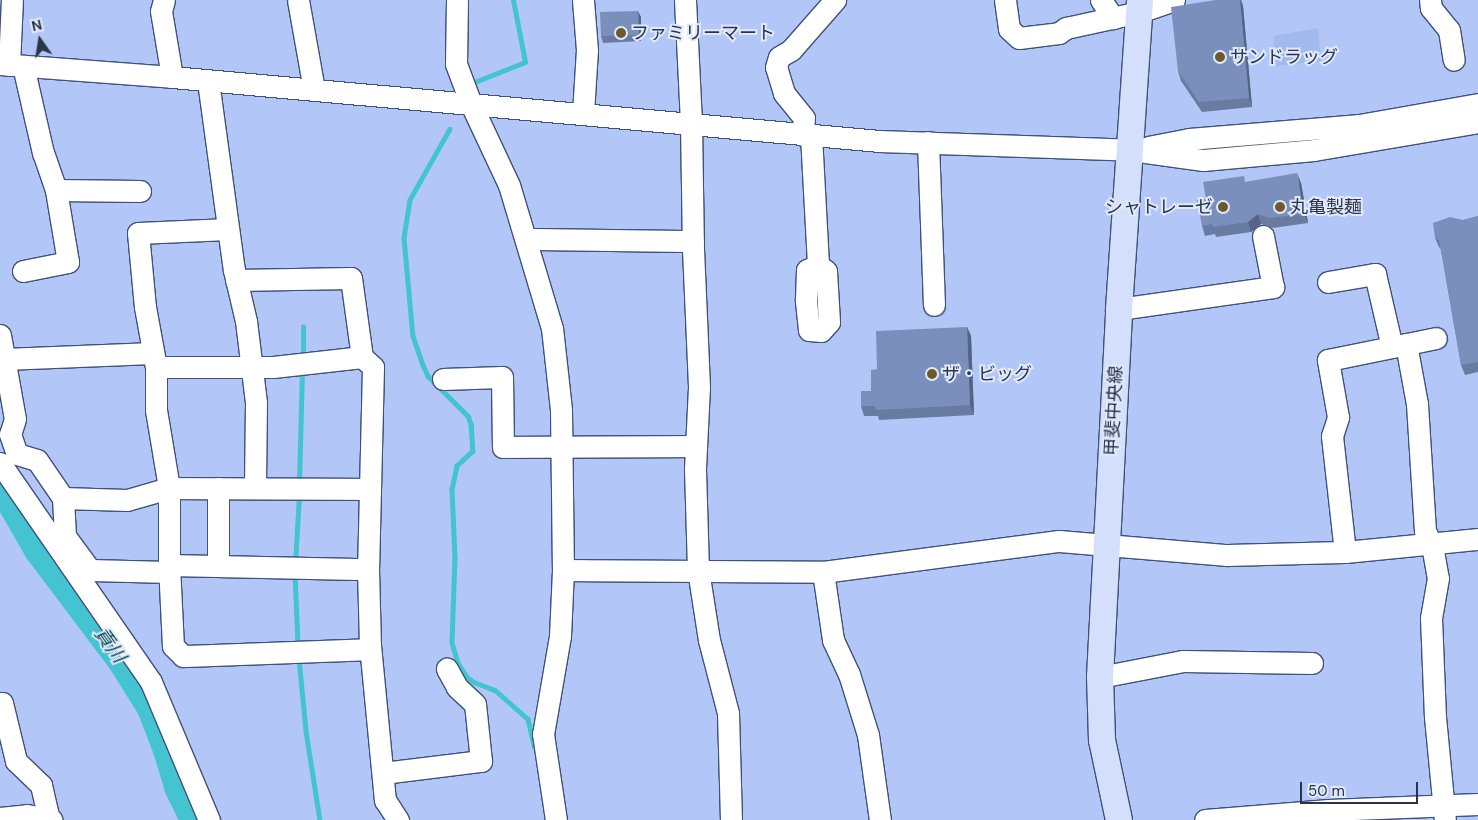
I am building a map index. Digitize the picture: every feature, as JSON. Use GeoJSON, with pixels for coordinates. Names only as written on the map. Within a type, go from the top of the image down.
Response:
{"type":"FeatureCollection","features":[{"type":"Feature","properties":{"kind":"main road","name":"甲斐中央線"},"geometry":{"type":"LineString","coordinates":[[1119,820],[1102,740],[1100,676],[1119,309],[1140,6]]}},
{"type":"Feature","properties":{"kind":"street"},"geometry":{"type":"LineString","coordinates":[[12,0],[11,65],[56,190],[68,262],[23,271]]}},
{"type":"Feature","properties":{"kind":"street"},"geometry":{"type":"LineString","coordinates":[[164,0],[161,11],[172,77]]}},
{"type":"Feature","properties":{"kind":"street"},"geometry":{"type":"LineString","coordinates":[[298,0],[314,90]]}},
{"type":"Feature","properties":{"kind":"street"},"geometry":{"type":"LineString","coordinates":[[457,0],[456,64],[471,104],[509,185],[527,239],[552,328],[561,410],[563,570],[560,636],[543,734],[556,820]]}},
{"type":"Feature","properties":{"kind":"street"},"geometry":{"type":"LineString","coordinates":[[583,0],[587,50],[583,113]]}},
{"type":"Feature","properties":{"kind":"street"},"geometry":{"type":"LineString","coordinates":[[685,0],[691,123],[698,387],[696,446],[698,570],[709,640],[728,713],[731,820]]}},
{"type":"Feature","properties":{"kind":"street"},"geometry":{"type":"LineString","coordinates":[[818,265],[804,118],[784,93],[776,67],[779,57],[791,50],[836,0]]}},
{"type":"Feature","properties":{"kind":"street"},"geometry":{"type":"LineString","coordinates":[[1005,0],[1009,29],[1019,38],[1059,33],[1066,28],[1113,18],[1140,6],[1174,0]]}},
{"type":"Feature","properties":{"kind":"street"},"geometry":{"type":"LineString","coordinates":[[1101,0],[1113,18]]}},
{"type":"Feature","properties":{"kind":"street"},"geometry":{"type":"LineString","coordinates":[[1430,0],[1431,8],[1449,30],[1454,60]]}},
{"type":"Feature","properties":{"kind":"street"},"geometry":{"type":"LineString","coordinates":[[11,65],[172,77],[583,113],[807,135],[1131,150],[1203,160],[1314,150],[1478,122]]}},
{"type":"Feature","properties":{"kind":"street"},"geometry":{"type":"LineString","coordinates":[[208,81],[228,229],[236,280],[246,321],[252,367],[256,403],[255,488]]}},
{"type":"Feature","properties":{"kind":"street"},"geometry":{"type":"LineString","coordinates":[[1131,150],[1189,138],[1359,125],[1478,104]]}},
{"type":"Feature","properties":{"kind":"street"},"geometry":{"type":"LineString","coordinates":[[928,142],[934,305]]}},
{"type":"Feature","properties":{"kind":"street"},"geometry":{"type":"LineString","coordinates":[[56,190],[140,191]]}},
{"type":"Feature","properties":{"kind":"street"},"geometry":{"type":"LineString","coordinates":[[228,229],[138,234],[145,307],[155,360],[156,410],[169,488],[169,569],[173,646],[183,656],[370,649]]}},
{"type":"Feature","properties":{"kind":"street"},"geometry":{"type":"LineString","coordinates":[[1119,309],[1273,287],[1263,236]]}},
{"type":"Feature","properties":{"kind":"street"},"geometry":{"type":"LineString","coordinates":[[527,239],[693,241]]}},
{"type":"Feature","properties":{"kind":"street"},"geometry":{"type":"LineString","coordinates":[[1328,282],[1375,274],[1417,404],[1425,531],[1432,545],[1438,578],[1431,618],[1435,717],[1444,812]]}},
{"type":"Feature","properties":{"kind":"street"},"geometry":{"type":"LineString","coordinates":[[236,280],[352,278],[362,357],[373,367],[368,569],[370,649],[385,800],[398,820]]}},
{"type":"Feature","properties":{"kind":"street"},"geometry":{"type":"LineString","coordinates":[[0,335],[15,419],[10,434],[17,454],[37,460],[63,498],[64,536],[90,570],[218,566],[368,569]]}},
{"type":"Feature","properties":{"kind":"street"},"geometry":{"type":"LineString","coordinates":[[1345,552],[1332,436],[1338,417],[1328,360],[1436,338]]}},
{"type":"Feature","properties":{"kind":"street"},"geometry":{"type":"LineString","coordinates":[[4,359],[155,360],[252,367],[292,365],[362,357]]}},
{"type":"Feature","properties":{"kind":"street"},"geometry":{"type":"LineString","coordinates":[[443,379],[502,377],[503,447],[696,446]]}},
{"type":"Feature","properties":{"kind":"street"},"geometry":{"type":"LineString","coordinates":[[0,463],[151,682],[209,820]]}},
{"type":"Feature","properties":{"kind":"street"},"geometry":{"type":"LineString","coordinates":[[63,498],[126,500],[169,488],[370,489]]}},
{"type":"Feature","properties":{"kind":"street"},"geometry":{"type":"LineString","coordinates":[[218,488],[218,566]]}},
{"type":"Feature","properties":{"kind":"street"},"geometry":{"type":"LineString","coordinates":[[563,570],[823,572],[1059,541],[1227,555],[1345,552],[1478,539]]}},
{"type":"Feature","properties":{"kind":"street"},"geometry":{"type":"LineString","coordinates":[[823,572],[833,640],[849,674],[868,734],[880,820]]}},
{"type":"Feature","properties":{"kind":"street"},"geometry":{"type":"LineString","coordinates":[[1100,676],[1183,661],[1312,663]]}},
{"type":"Feature","properties":{"kind":"street"},"geometry":{"type":"LineString","coordinates":[[383,773],[480,761],[475,704],[458,687],[447,669]]}},
{"type":"Feature","properties":{"kind":"street"},"geometry":{"type":"LineString","coordinates":[[0,703],[2,703],[8,762],[41,786],[51,820]]}},
{"type":"Feature","properties":{"kind":"street"},"geometry":{"type":"LineString","coordinates":[[1205,820],[1444,812],[1478,804]]}},
{"type":"Feature","properties":{"kind":"street"},"geometry":{"type":"LineString","coordinates":[[0,818],[27,814],[51,820]]}},
{"type":"Feature","properties":{"kind":"shaded area"},"geometry":{"type":"Polygon","coordinates":[[[1318,28],[1321,61],[1277,66],[1273,36],[1318,28]]]}},
{"type":"Feature","properties":{"kind":"building"},"geometry":{"type":"Polygon","coordinates":[[[1216,0],[1240,0],[1249,98],[1199,102],[1178,71],[1171,7],[1216,0]]]}},
{"type":"Feature","properties":{"kind":"building"},"geometry":{"type":"Polygon","coordinates":[[[638,11],[639,35],[601,36],[600,12],[638,11]]]}},
{"type":"Feature","properties":{"kind":"building"},"geometry":{"type":"Polygon","coordinates":[[[1297,173],[1304,214],[1269,218],[1258,214],[1248,222],[1213,227],[1212,224],[1202,226],[1197,200],[1206,199],[1203,182],[1244,176],[1245,182],[1297,173]]]}},
{"type":"Feature","properties":{"kind":"building"},"geometry":{"type":"Polygon","coordinates":[[[1478,216],[1478,362],[1461,365],[1439,240],[1435,238],[1433,223],[1450,217],[1463,220],[1478,216]]]}},
{"type":"Feature","properties":{"kind":"building"},"geometry":{"type":"Polygon","coordinates":[[[967,327],[970,405],[876,410],[875,406],[861,406],[861,391],[871,391],[871,370],[877,369],[876,331],[967,327]]]}},
{"type":"Feature","properties":{"kind":"waterway"},"geometry":{"type":"LineString","coordinates":[[472,83],[525,62],[513,0]]}},
{"type":"Feature","properties":{"kind":"waterway"},"geometry":{"type":"LineString","coordinates":[[450,129],[410,200],[404,238],[413,336],[423,365],[428,376],[468,416],[471,424],[473,451],[457,466],[452,489],[455,557],[452,643],[458,663],[467,677],[474,682],[495,690],[528,719],[534,746]]}},
{"type":"Feature","properties":{"kind":"waterway"},"geometry":{"type":"LineString","coordinates":[[303,327],[303,358]]}},
{"type":"Feature","properties":{"kind":"waterway"},"geometry":{"type":"LineString","coordinates":[[299,483],[302,371]]}},
{"type":"Feature","properties":{"kind":"waterway","name":"貢川"},"geometry":{"type":"LineString","coordinates":[[0,484],[38,550],[121,660],[151,708],[167,750],[178,787],[194,820]]}},
{"type":"Feature","properties":{"kind":"waterway"},"geometry":{"type":"LineString","coordinates":[[295,563],[299,495]]}},
{"type":"Feature","properties":{"kind":"waterway"},"geometry":{"type":"LineString","coordinates":[[295,573],[298,645]]}},
{"type":"Feature","properties":{"kind":"waterway"},"geometry":{"type":"LineString","coordinates":[[299,658],[306,731],[320,820]]}},
{"type":"Feature","properties":{"kind":"place","name":"ファミリーマート"},"geometry":{"type":"Point","coordinates":[621,33]}},
{"type":"Feature","properties":{"kind":"place","name":"サンドラッグ"},"geometry":{"type":"Point","coordinates":[1220,57]}},
{"type":"Feature","properties":{"kind":"place","name":"シャトレーゼ"},"geometry":{"type":"Point","coordinates":[1223,207]}},
{"type":"Feature","properties":{"kind":"place","name":"丸亀製麺"},"geometry":{"type":"Point","coordinates":[1280,207]}},
{"type":"Feature","properties":{"kind":"place","name":"ザ・ビッグ"},"geometry":{"type":"Point","coordinates":[932,374]}}]}
